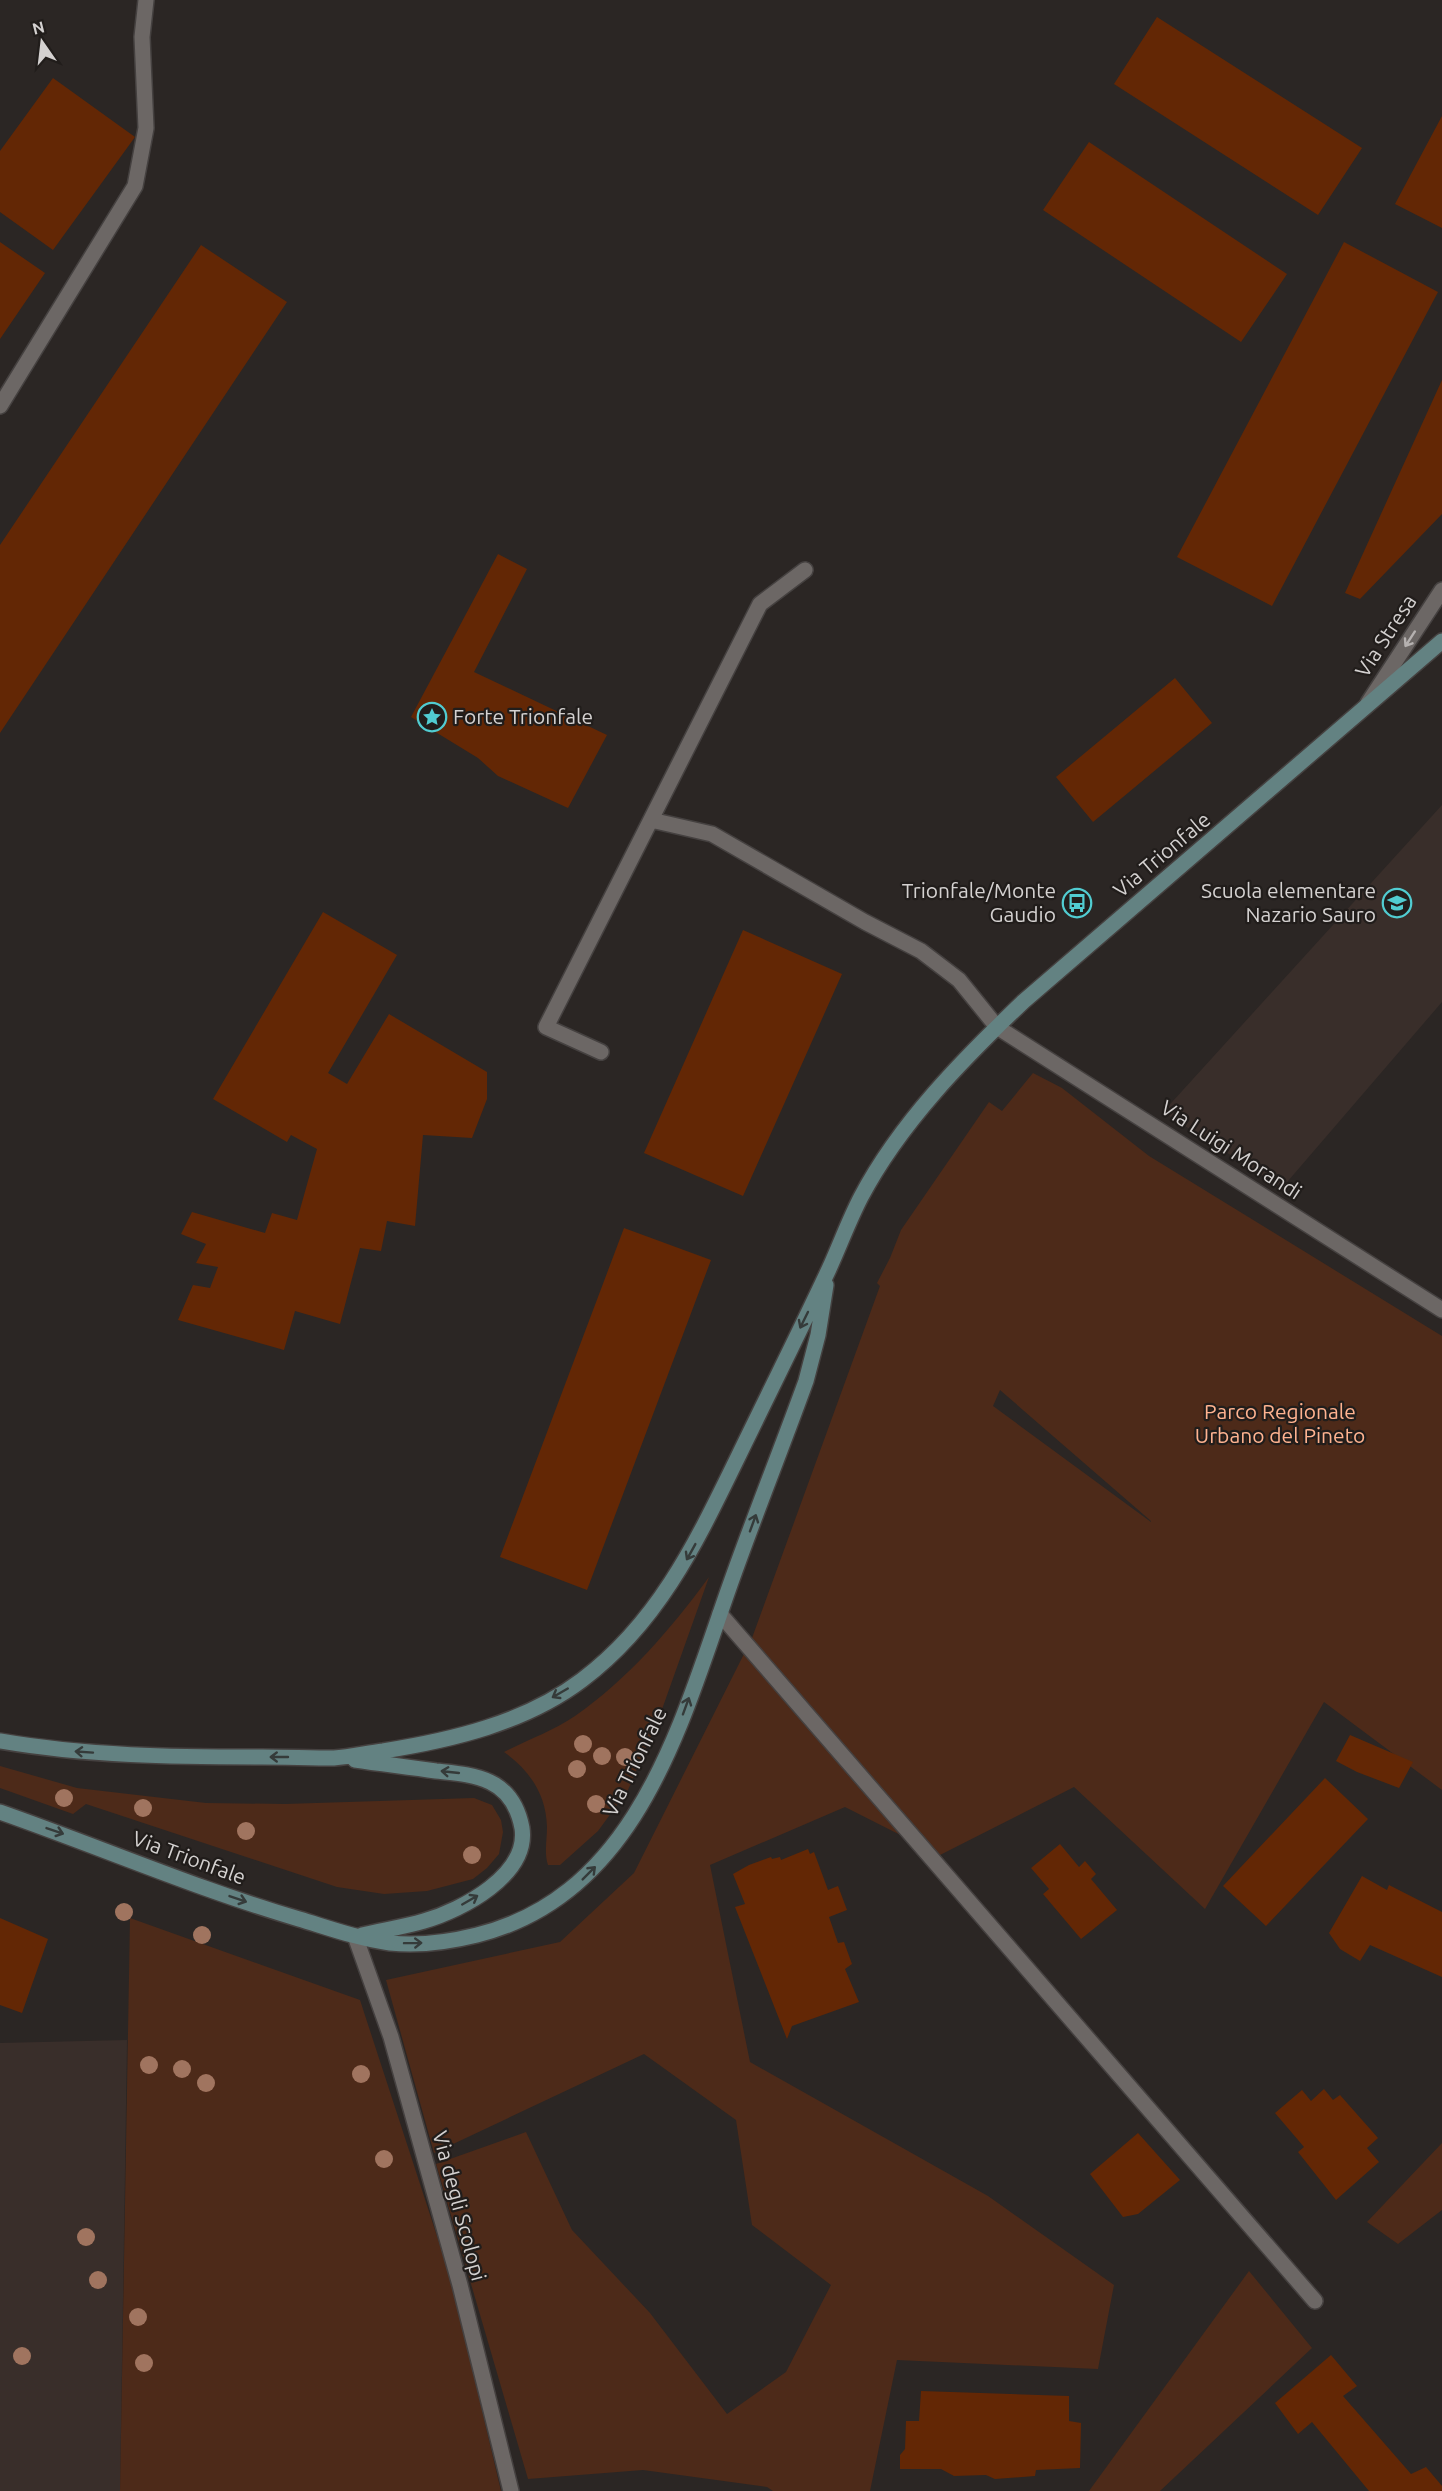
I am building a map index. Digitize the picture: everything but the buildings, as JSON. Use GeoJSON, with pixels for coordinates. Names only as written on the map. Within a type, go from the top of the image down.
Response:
{"type":"FeatureCollection","features":[{"type":"Feature","properties":{"kind":"main road","name":"Via Trionfale"},"geometry":{"type":"LineString","coordinates":[[0,1741],[50,1749],[148,1756],[337,1758],[423,1744],[473,1732],[526,1711],[580,1682],[613,1653],[646,1618],[694,1547],[830,1267],[861,1196],[895,1144],[931,1098],[997,1027],[1366,706],[1440,645]]}},
{"type":"Feature","properties":{"kind":"main road","name":"Via Trionfale"},"geometry":{"type":"LineString","coordinates":[[0,1812],[261,1907],[355,1936],[406,1944],[447,1942],[522,1921],[544,1910],[573,1889],[614,1845],[640,1809],[670,1747],[806,1381],[818,1335],[830,1267]]}},
{"type":"Feature","properties":{"kind":"main road"},"geometry":{"type":"LineString","coordinates":[[337,1758],[462,1774],[490,1782],[513,1802],[520,1818],[522,1834],[517,1859],[509,1872],[483,1892],[452,1910],[425,1921],[355,1936]]}},
{"type":"Feature","properties":{"kind":"street"},"geometry":{"type":"LineString","coordinates":[[0,406],[135,186],[146,128],[142,37],[146,0]]}},
{"type":"Feature","properties":{"kind":"street"},"geometry":{"type":"LineString","coordinates":[[601,1052],[546,1027],[760,604],[805,570]]}},
{"type":"Feature","properties":{"kind":"street","name":"Via Stresa"},"geometry":{"type":"LineString","coordinates":[[1366,706],[1442,590]]}},
{"type":"Feature","properties":{"kind":"street","name":"Via Luigi Morandi"},"geometry":{"type":"LineString","coordinates":[[651,820],[712,834],[865,922],[921,951],[959,980],[997,1027],[1442,1310]]}},
{"type":"Feature","properties":{"kind":"street"},"geometry":{"type":"LineString","coordinates":[[720,1614],[1315,2301]]}},
{"type":"Feature","properties":{"kind":"street","name":"Via degli Scolopi"},"geometry":{"type":"LineString","coordinates":[[355,1936],[391,2037],[460,2285],[511,2491]]}},
{"type":"Feature","properties":{"kind":"shaded area","name":"Scuola elementare Nazario Sauro"},"geometry":{"type":"Polygon","coordinates":[[[1442,805],[1442,1002],[1282,1188],[1163,1112],[1442,805]]]}},
{"type":"Feature","properties":{"kind":"shaded area"},"geometry":{"type":"Polygon","coordinates":[[[127,2040],[120,2491],[0,2491],[0,2043],[127,2040]]]}},
{"type":"Feature","properties":{"kind":"green space","name":"Parco Regionale Urbano del Pineto"},"geometry":{"type":"Polygon","coordinates":[[[1033,1073],[1062,1088],[1149,1156],[1442,1336],[1442,1790],[1324,1702],[1205,1909],[1074,1787],[940,1855],[845,1807],[710,1865],[750,2062],[988,2196],[1114,2285],[1098,2369],[897,2360],[870,2491],[773,2491],[767,2487],[643,2470],[528,2479],[436,2164],[526,2132],[572,2230],[650,2313],[727,2414],[786,2372],[831,2285],[752,2225],[736,2120],[644,2054],[434,2153],[386,1980],[560,1942],[634,1873],[752,1638],[880,1286],[877,1283],[901,1230],[989,1102],[1002,1111],[1033,1073]],[[1000,1390],[993,1406],[1151,1521],[1000,1390]]]}},
{"type":"Feature","properties":{"kind":"green space"},"geometry":{"type":"Polygon","coordinates":[[[709,1577],[660,1715],[628,1790],[598,1831],[560,1865],[548,1865],[544,1804],[529,1775],[504,1752],[567,1721],[613,1686],[664,1634],[709,1577]]]}},
{"type":"Feature","properties":{"kind":"green space"},"geometry":{"type":"Polygon","coordinates":[[[0,1766],[77,1788],[206,1803],[285,1804],[474,1798],[492,1805],[501,1820],[503,1832],[499,1854],[473,1879],[427,1891],[384,1894],[337,1887],[86,1804],[73,1814],[0,1788],[0,1766]]]}},
{"type":"Feature","properties":{"kind":"green space"},"geometry":{"type":"Polygon","coordinates":[[[130,1918],[360,2000],[451,2279],[501,2491],[120,2491],[130,1918]]]}},
{"type":"Feature","properties":{"kind":"green space"},"geometry":{"type":"Polygon","coordinates":[[[1442,2143],[1442,2210],[1398,2244],[1367,2222],[1442,2143]]]}},
{"type":"Feature","properties":{"kind":"green space"},"geometry":{"type":"Polygon","coordinates":[[[1249,2271],[1312,2348],[1160,2491],[1089,2491],[1249,2271]]]}},
{"type":"Feature","properties":{"kind":"place","name":"Forte Trionfale"},"geometry":{"type":"Point","coordinates":[432,717]}},
{"type":"Feature","properties":{"kind":"place","name":"Trionfale/Monte Gaudio"},"geometry":{"type":"Point","coordinates":[1077,903]}},
{"type":"Feature","properties":{"kind":"place","name":"Scuola elementare Nazario Sauro"},"geometry":{"type":"Point","coordinates":[1397,903]}}]}
